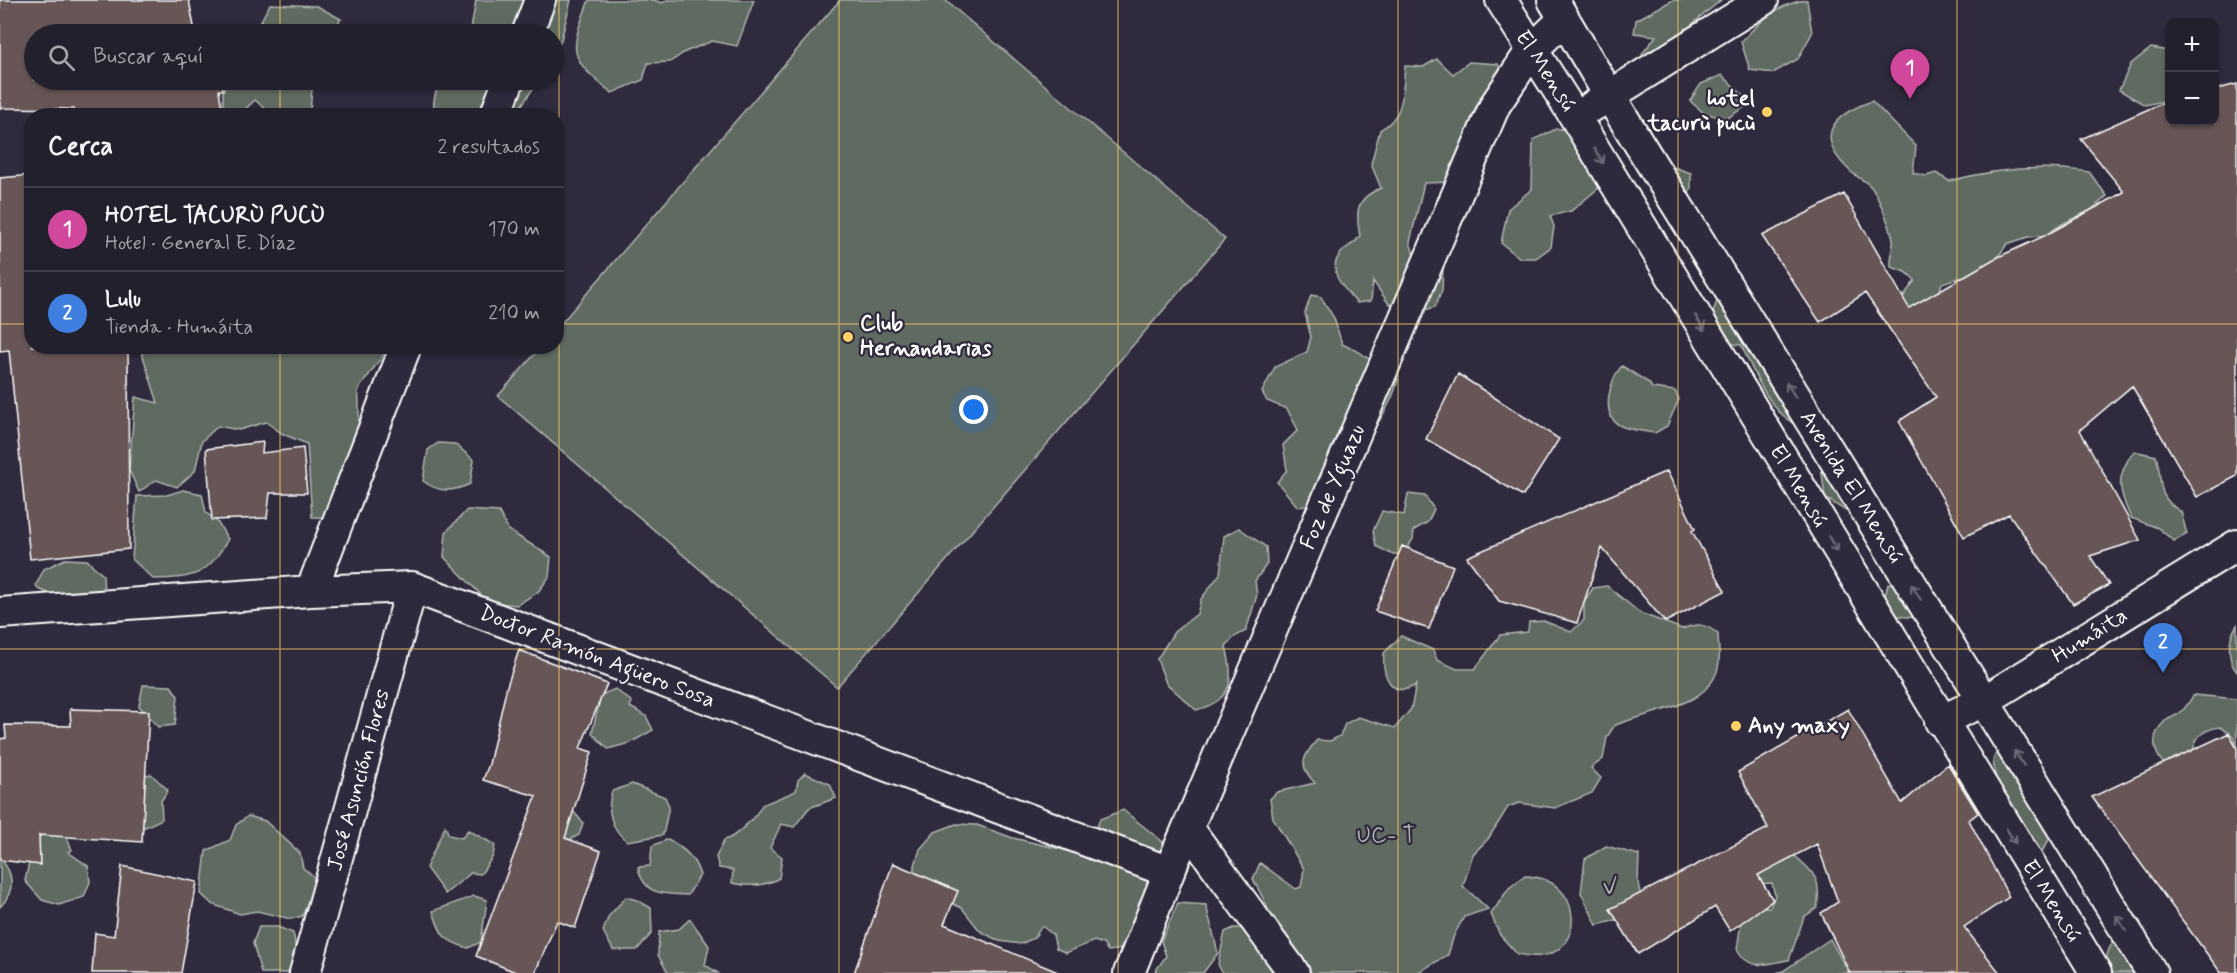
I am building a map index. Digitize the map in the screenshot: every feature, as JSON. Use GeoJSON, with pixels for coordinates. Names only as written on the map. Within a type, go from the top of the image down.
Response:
{"type":"FeatureCollection","features":[{"type":"Feature","properties":{"kind":"street"},"geometry":{"type":"LineString","coordinates":[[531,24],[540,0]]}},
{"type":"Feature","properties":{"kind":"street","name":"El Mensú"},"geometry":{"type":"LineString","coordinates":[[1501,0],[1531,51],[1575,117],[1940,721],[2096,973]]}},
{"type":"Feature","properties":{"kind":"street"},"geometry":{"type":"LineString","coordinates":[[1575,117],[1763,0]]}},
{"type":"Feature","properties":{"kind":"street","name":"Foz de Yguazu"},"geometry":{"type":"LineString","coordinates":[[1129,973],[1169,872],[1495,105],[1558,9]]}},
{"type":"Feature","properties":{"kind":"street","name":"Avenida El Mensú"},"geometry":{"type":"LineString","coordinates":[[1558,9],[2152,973]]}},
{"type":"Feature","properties":{"kind":"street"},"geometry":{"type":"LineString","coordinates":[[498,108],[505,90]]}},
{"type":"Feature","properties":{"kind":"street"},"geometry":{"type":"LineString","coordinates":[[310,591],[403,354]]}},
{"type":"Feature","properties":{"kind":"street","name":"Humáita"},"geometry":{"type":"LineString","coordinates":[[1940,721],[1984,701],[2237,545]]}},
{"type":"Feature","properties":{"kind":"street","name":"Doctor Ramón Agüero Sosa"},"geometry":{"type":"LineString","coordinates":[[0,613],[310,591],[412,587],[1169,872]]}},
{"type":"Feature","properties":{"kind":"street","name":"José Asunción Flores"},"geometry":{"type":"LineString","coordinates":[[305,973],[412,587]]}},
{"type":"Feature","properties":{"kind":"street"},"geometry":{"type":"LineString","coordinates":[[1188,828],[1294,973]]}},
{"type":"Feature","properties":{"kind":"green space"},"geometry":{"type":"Polygon","coordinates":[[[476,0],[571,0],[564,28],[564,24],[472,24],[476,0]]]}},
{"type":"Feature","properties":{"kind":"green space"},"geometry":{"type":"Polygon","coordinates":[[[589,0],[654,0],[662,3],[667,0],[754,0],[737,46],[712,41],[685,52],[670,62],[648,63],[643,80],[612,93],[587,71],[576,52],[578,31],[589,0]]]}},
{"type":"Feature","properties":{"kind":"green space","name":"Club Hernandarias"},"geometry":{"type":"Polygon","coordinates":[[[840,0],[945,0],[1225,239],[837,687],[498,396],[535,354],[564,354],[564,320],[840,0]]]}},
{"type":"Feature","properties":{"kind":"green space"},"geometry":{"type":"Polygon","coordinates":[[[1673,0],[1721,0],[1683,32],[1695,57],[1680,72],[1658,72],[1642,54],[1656,36],[1634,33],[1636,20],[1673,0]]]}},
{"type":"Feature","properties":{"kind":"green space"},"geometry":{"type":"Polygon","coordinates":[[[1807,0],[1812,33],[1798,59],[1773,73],[1750,70],[1741,42],[1755,27],[1778,9],[1807,0]]]}},
{"type":"Feature","properties":{"kind":"green space"},"geometry":{"type":"Polygon","coordinates":[[[270,4],[317,6],[341,19],[338,24],[259,24],[270,4]]]}},
{"type":"Feature","properties":{"kind":"green space"},"geometry":{"type":"Polygon","coordinates":[[[2151,48],[2165,50],[2165,101],[2145,105],[2119,90],[2131,64],[2151,48]]]}},
{"type":"Feature","properties":{"kind":"green space"},"geometry":{"type":"Polygon","coordinates":[[[1437,59],[1453,74],[1469,62],[1498,64],[1510,89],[1485,106],[1476,107],[1453,182],[1424,183],[1410,242],[1415,258],[1443,267],[1442,290],[1435,307],[1425,310],[1389,304],[1373,281],[1371,301],[1357,303],[1341,285],[1335,265],[1343,251],[1360,236],[1359,206],[1366,196],[1381,188],[1371,164],[1380,130],[1399,110],[1403,94],[1405,66],[1423,67],[1437,59]]]}},
{"type":"Feature","properties":{"kind":"green space"},"geometry":{"type":"Polygon","coordinates":[[[1722,75],[1751,103],[1726,119],[1704,113],[1690,101],[1701,84],[1722,75]]]}},
{"type":"Feature","properties":{"kind":"green space"},"geometry":{"type":"Polygon","coordinates":[[[223,90],[312,90],[310,108],[264,108],[255,100],[246,108],[223,108],[223,90]]]}},
{"type":"Feature","properties":{"kind":"green space"},"geometry":{"type":"Polygon","coordinates":[[[532,90],[520,108],[434,108],[436,91],[532,90]]]}},
{"type":"Feature","properties":{"kind":"green space"},"geometry":{"type":"Polygon","coordinates":[[[1872,101],[1916,146],[1913,173],[1926,176],[1936,173],[1949,181],[1984,173],[2018,169],[2053,168],[2089,172],[2107,196],[2091,210],[2044,236],[2028,237],[2007,244],[1991,267],[1942,283],[1939,293],[1901,315],[1903,297],[1915,280],[1906,272],[1891,267],[1893,239],[1875,193],[1839,159],[1832,147],[1830,137],[1832,128],[1846,113],[1872,101]]]}},
{"type":"Feature","properties":{"kind":"green space"},"geometry":{"type":"Polygon","coordinates":[[[1556,129],[1566,129],[1601,186],[1571,211],[1550,216],[1554,226],[1551,247],[1536,258],[1520,258],[1501,243],[1508,209],[1532,189],[1533,140],[1556,129]]]}},
{"type":"Feature","properties":{"kind":"green space"},"geometry":{"type":"Polygon","coordinates":[[[1668,165],[1691,173],[1691,188],[1686,203],[1668,165]]]}},
{"type":"Feature","properties":{"kind":"green space"},"geometry":{"type":"Polygon","coordinates":[[[1311,295],[1321,297],[1334,318],[1342,344],[1359,352],[1398,379],[1385,411],[1363,445],[1314,505],[1298,507],[1277,482],[1287,470],[1283,445],[1298,430],[1287,409],[1267,401],[1262,392],[1275,367],[1307,352],[1311,337],[1305,313],[1311,295]]]}},
{"type":"Feature","properties":{"kind":"green space"},"geometry":{"type":"Polygon","coordinates":[[[1718,298],[1800,427],[1780,412],[1764,391],[1741,345],[1722,343],[1712,315],[1718,298]]]}},
{"type":"Feature","properties":{"kind":"green space"},"geometry":{"type":"Polygon","coordinates":[[[142,354],[383,354],[358,390],[357,438],[342,518],[312,517],[307,444],[283,434],[266,422],[239,430],[218,426],[202,441],[195,471],[177,487],[156,480],[139,492],[129,470],[135,397],[158,403],[142,354]]]}},
{"type":"Feature","properties":{"kind":"green space"},"geometry":{"type":"Polygon","coordinates":[[[1622,366],[1649,383],[1652,388],[1675,391],[1679,399],[1667,426],[1655,433],[1627,428],[1613,420],[1608,405],[1609,396],[1614,379],[1622,366]]]}},
{"type":"Feature","properties":{"kind":"green space"},"geometry":{"type":"Polygon","coordinates":[[[438,443],[455,444],[474,460],[470,484],[458,489],[446,490],[435,488],[423,481],[428,450],[438,443]]]}},
{"type":"Feature","properties":{"kind":"green space"},"geometry":{"type":"Polygon","coordinates":[[[2134,451],[2156,456],[2163,494],[2181,512],[2187,534],[2174,541],[2158,528],[2131,518],[2123,499],[2120,483],[2124,468],[2134,451]]]}},
{"type":"Feature","properties":{"kind":"green space"},"geometry":{"type":"Polygon","coordinates":[[[1820,457],[1854,465],[1864,475],[1876,508],[1862,521],[1825,498],[1820,457]]]}},
{"type":"Feature","properties":{"kind":"green space"},"geometry":{"type":"Polygon","coordinates":[[[183,490],[202,494],[206,513],[216,520],[228,539],[214,561],[206,568],[189,576],[153,579],[132,559],[137,496],[167,495],[183,490]]]}},
{"type":"Feature","properties":{"kind":"green space"},"geometry":{"type":"Polygon","coordinates":[[[1408,494],[1425,496],[1434,509],[1428,522],[1414,530],[1413,539],[1405,552],[1393,555],[1376,546],[1373,531],[1382,511],[1404,515],[1408,494]]]}},
{"type":"Feature","properties":{"kind":"green space"},"geometry":{"type":"Polygon","coordinates":[[[467,510],[499,512],[508,530],[551,557],[549,577],[538,592],[517,605],[488,602],[444,557],[446,532],[467,510]]]}},
{"type":"Feature","properties":{"kind":"green space"},"geometry":{"type":"Polygon","coordinates":[[[1239,528],[1266,547],[1267,564],[1255,581],[1257,595],[1246,631],[1234,637],[1226,646],[1230,668],[1228,687],[1218,701],[1196,710],[1166,683],[1157,659],[1174,632],[1197,614],[1201,599],[1220,574],[1224,536],[1239,528]]]}},
{"type":"Feature","properties":{"kind":"green space"},"geometry":{"type":"Polygon","coordinates":[[[65,559],[87,560],[103,575],[104,593],[57,597],[38,589],[36,585],[44,569],[65,559]]]}},
{"type":"Feature","properties":{"kind":"green space"},"geometry":{"type":"Polygon","coordinates":[[[1911,573],[1916,618],[1898,616],[1884,600],[1888,584],[1911,573]]]}},
{"type":"Feature","properties":{"kind":"green space","name":"UC- T"},"geometry":{"type":"Polygon","coordinates":[[[1607,586],[1640,613],[1682,629],[1701,625],[1718,634],[1719,662],[1714,678],[1705,690],[1677,706],[1614,726],[1607,737],[1603,759],[1591,768],[1601,778],[1592,793],[1555,808],[1519,803],[1508,807],[1488,839],[1473,854],[1463,886],[1488,909],[1464,917],[1454,935],[1448,955],[1417,973],[1309,973],[1270,928],[1267,906],[1253,879],[1260,863],[1296,889],[1301,887],[1304,869],[1273,818],[1270,799],[1277,792],[1315,783],[1306,772],[1304,762],[1317,740],[1330,741],[1340,736],[1345,724],[1358,717],[1395,728],[1411,709],[1416,685],[1407,689],[1394,687],[1384,669],[1384,653],[1401,636],[1433,650],[1437,660],[1457,669],[1475,669],[1500,635],[1528,632],[1529,622],[1544,621],[1571,632],[1584,620],[1584,602],[1593,588],[1607,586]]]}},
{"type":"Feature","properties":{"kind":"green space"},"geometry":{"type":"Polygon","coordinates":[[[2237,625],[2237,672],[2231,661],[2230,648],[2237,625]]]}},
{"type":"Feature","properties":{"kind":"green space"},"geometry":{"type":"Polygon","coordinates":[[[143,685],[171,686],[178,696],[175,725],[158,727],[139,706],[143,685]]]}},
{"type":"Feature","properties":{"kind":"green space"},"geometry":{"type":"Polygon","coordinates":[[[615,689],[632,702],[630,707],[646,716],[653,730],[630,743],[608,749],[592,733],[601,695],[615,689]]]}},
{"type":"Feature","properties":{"kind":"green space"},"geometry":{"type":"Polygon","coordinates":[[[2194,695],[2237,699],[2237,747],[2233,736],[2220,727],[2213,728],[2207,730],[2196,740],[2192,758],[2167,767],[2156,751],[2157,733],[2165,721],[2180,713],[2194,695]]]}},
{"type":"Feature","properties":{"kind":"green space"},"geometry":{"type":"Polygon","coordinates":[[[2000,744],[2046,818],[2050,838],[2038,858],[1996,780],[1993,760],[2000,744]]]}},
{"type":"Feature","properties":{"kind":"green space"},"geometry":{"type":"Polygon","coordinates":[[[805,773],[830,784],[836,798],[809,808],[794,827],[781,824],[770,848],[782,857],[779,878],[756,885],[732,883],[733,870],[719,868],[716,857],[724,840],[745,826],[762,805],[796,791],[798,780],[805,773]]]}},
{"type":"Feature","properties":{"kind":"green space"},"geometry":{"type":"Polygon","coordinates":[[[151,774],[168,790],[161,801],[162,819],[141,829],[130,779],[151,774]]]}},
{"type":"Feature","properties":{"kind":"green space"},"geometry":{"type":"Polygon","coordinates":[[[632,784],[665,797],[669,806],[663,835],[627,841],[617,831],[610,812],[612,791],[632,784]]]}},
{"type":"Feature","properties":{"kind":"green space"},"geometry":{"type":"Polygon","coordinates":[[[560,795],[583,823],[579,835],[566,842],[541,801],[560,795]]]}},
{"type":"Feature","properties":{"kind":"green space"},"geometry":{"type":"Polygon","coordinates":[[[1123,810],[1168,846],[1156,880],[1144,890],[1146,907],[1123,949],[1108,951],[1103,944],[1094,941],[1066,953],[1056,948],[1053,935],[1042,926],[1034,938],[1021,944],[999,941],[980,931],[962,908],[945,900],[913,872],[920,849],[935,832],[956,824],[977,825],[1013,838],[1086,855],[1100,819],[1123,810]]]}},
{"type":"Feature","properties":{"kind":"green space"},"geometry":{"type":"Polygon","coordinates":[[[248,816],[265,821],[300,853],[303,868],[318,880],[302,916],[291,919],[257,911],[240,914],[212,904],[201,894],[206,851],[230,840],[236,825],[248,816]]]}},
{"type":"Feature","properties":{"kind":"green space"},"geometry":{"type":"Polygon","coordinates":[[[445,826],[449,835],[462,838],[468,830],[495,845],[493,856],[481,874],[471,873],[445,894],[426,868],[445,826]]]}},
{"type":"Feature","properties":{"kind":"green space"},"geometry":{"type":"Polygon","coordinates":[[[48,829],[65,833],[72,850],[68,852],[88,866],[90,882],[84,897],[59,905],[42,900],[25,881],[33,844],[48,829]]]}},
{"type":"Feature","properties":{"kind":"green space"},"geometry":{"type":"Polygon","coordinates":[[[668,839],[688,854],[700,875],[688,895],[656,891],[645,883],[641,876],[638,867],[650,866],[652,846],[668,839]]]}},
{"type":"Feature","properties":{"kind":"green space","name":"V"},"geometry":{"type":"Polygon","coordinates":[[[1606,846],[1639,855],[1638,882],[1642,904],[1624,918],[1597,925],[1581,893],[1585,859],[1606,846]]]}},
{"type":"Feature","properties":{"kind":"green space"},"geometry":{"type":"Polygon","coordinates":[[[1793,854],[1815,877],[1818,890],[1817,908],[1804,917],[1789,960],[1753,964],[1737,949],[1741,923],[1752,907],[1770,907],[1775,895],[1772,883],[1751,884],[1743,872],[1793,854]]]}},
{"type":"Feature","properties":{"kind":"green space"},"geometry":{"type":"Polygon","coordinates":[[[0,858],[8,870],[11,888],[0,907],[0,858]]]}},
{"type":"Feature","properties":{"kind":"green space"},"geometry":{"type":"Polygon","coordinates":[[[1525,876],[1545,880],[1559,888],[1568,901],[1572,915],[1571,930],[1565,942],[1555,952],[1540,956],[1517,954],[1500,935],[1491,914],[1509,888],[1525,876]]]}},
{"type":"Feature","properties":{"kind":"green space"},"geometry":{"type":"Polygon","coordinates":[[[474,896],[487,900],[481,942],[468,948],[444,936],[433,911],[474,896]]]}},
{"type":"Feature","properties":{"kind":"green space"},"geometry":{"type":"Polygon","coordinates":[[[626,897],[651,908],[652,933],[637,950],[613,950],[603,931],[609,916],[626,897]]]}},
{"type":"Feature","properties":{"kind":"green space"},"geometry":{"type":"Polygon","coordinates":[[[1178,903],[1206,905],[1218,953],[1203,973],[1154,973],[1166,956],[1161,941],[1178,903]]]}},
{"type":"Feature","properties":{"kind":"green space"},"geometry":{"type":"Polygon","coordinates":[[[2132,918],[2140,921],[2147,942],[2140,973],[2105,973],[2105,964],[2112,943],[2132,918]]]}},
{"type":"Feature","properties":{"kind":"green space"},"geometry":{"type":"Polygon","coordinates":[[[690,919],[709,946],[705,965],[718,973],[668,973],[658,955],[659,932],[679,929],[690,919]]]}},
{"type":"Feature","properties":{"kind":"green space"},"geometry":{"type":"Polygon","coordinates":[[[259,927],[278,927],[293,933],[295,954],[287,973],[261,973],[253,943],[259,927]]]}},
{"type":"Feature","properties":{"kind":"green space"},"geometry":{"type":"Polygon","coordinates":[[[1234,928],[1254,929],[1292,973],[1222,973],[1218,964],[1225,932],[1234,928]]]}},
{"type":"Feature","properties":{"kind":"green space"},"geometry":{"type":"Polygon","coordinates":[[[1830,939],[1849,973],[1776,973],[1783,971],[1830,939]]]}},
{"type":"Feature","properties":{"kind":"building"},"geometry":{"type":"Polygon","coordinates":[[[0,0],[189,0],[194,24],[24,24],[24,90],[219,90],[222,108],[24,108],[0,108],[0,0]]]}},
{"type":"Feature","properties":{"kind":"building"},"geometry":{"type":"Polygon","coordinates":[[[2237,84],[2237,476],[2197,497],[2132,386],[2080,430],[2140,540],[2090,556],[2109,585],[2073,604],[2009,514],[1964,537],[1899,421],[1936,397],[1865,293],[1820,322],[1762,236],[1844,194],[1909,308],[1994,259],[2044,236],[2124,192],[2081,139],[2165,102],[2165,126],[2219,126],[2219,89],[2237,84]]]}},
{"type":"Feature","properties":{"kind":"building"},"geometry":{"type":"Polygon","coordinates":[[[24,176],[24,354],[128,354],[129,549],[30,559],[9,350],[0,351],[0,178],[24,176]]]}},
{"type":"Feature","properties":{"kind":"building"},"geometry":{"type":"Polygon","coordinates":[[[1458,374],[1559,439],[1523,496],[1426,439],[1458,374]]]}},
{"type":"Feature","properties":{"kind":"building"},"geometry":{"type":"Polygon","coordinates":[[[263,442],[262,453],[303,448],[307,493],[270,493],[267,518],[212,520],[206,449],[263,442]]]}},
{"type":"Feature","properties":{"kind":"building"},"geometry":{"type":"Polygon","coordinates":[[[1667,471],[1695,529],[1692,531],[1725,591],[1665,622],[1602,548],[1577,623],[1499,601],[1467,557],[1667,471]]]}},
{"type":"Feature","properties":{"kind":"building"},"geometry":{"type":"Polygon","coordinates":[[[1402,546],[1453,566],[1429,629],[1375,611],[1402,546]]]}},
{"type":"Feature","properties":{"kind":"building"},"geometry":{"type":"Polygon","coordinates":[[[519,650],[607,684],[580,748],[592,752],[565,838],[601,851],[575,928],[557,921],[535,973],[518,973],[476,956],[536,796],[483,780],[489,764],[507,686],[519,650]]]}},
{"type":"Feature","properties":{"kind":"building"},"geometry":{"type":"Polygon","coordinates":[[[70,709],[149,711],[142,842],[39,835],[40,865],[0,860],[0,739],[6,738],[5,725],[71,726],[70,709]]]}},
{"type":"Feature","properties":{"kind":"building"},"geometry":{"type":"Polygon","coordinates":[[[1848,709],[1902,803],[1948,764],[1978,813],[1969,820],[2009,897],[1964,927],[2000,973],[1850,973],[1821,913],[1838,902],[1817,844],[1758,875],[1773,900],[1730,931],[1715,907],[1638,954],[1610,909],[1768,828],[1738,772],[1848,709]]]}},
{"type":"Feature","properties":{"kind":"building"},"geometry":{"type":"Polygon","coordinates":[[[2229,733],[2237,749],[2237,973],[2221,973],[2092,797],[2229,733]]]}},
{"type":"Feature","properties":{"kind":"building"},"geometry":{"type":"Polygon","coordinates":[[[893,863],[958,891],[944,924],[1060,973],[854,973],[893,863]]]}},
{"type":"Feature","properties":{"kind":"building"},"geometry":{"type":"Polygon","coordinates":[[[122,866],[197,882],[181,973],[92,973],[95,933],[114,936],[122,866]]]}},
{"type":"Feature","properties":{"kind":"place","name":"HOTEL TACURÙ PUCÙ"},"geometry":{"type":"Point","coordinates":[1910,99]}},
{"type":"Feature","properties":{"kind":"place","name":"hotel tacurù pucù"},"geometry":{"type":"Point","coordinates":[1767,112]}},
{"type":"Feature","properties":{"kind":"place","name":"Club Hernandarias"},"geometry":{"type":"Point","coordinates":[848,337]}},
{"type":"Feature","properties":{"kind":"place","name":"Lulu"},"geometry":{"type":"Point","coordinates":[2163,673]}},
{"type":"Feature","properties":{"kind":"place","name":"Any maxy"},"geometry":{"type":"Point","coordinates":[1736,726]}}]}
